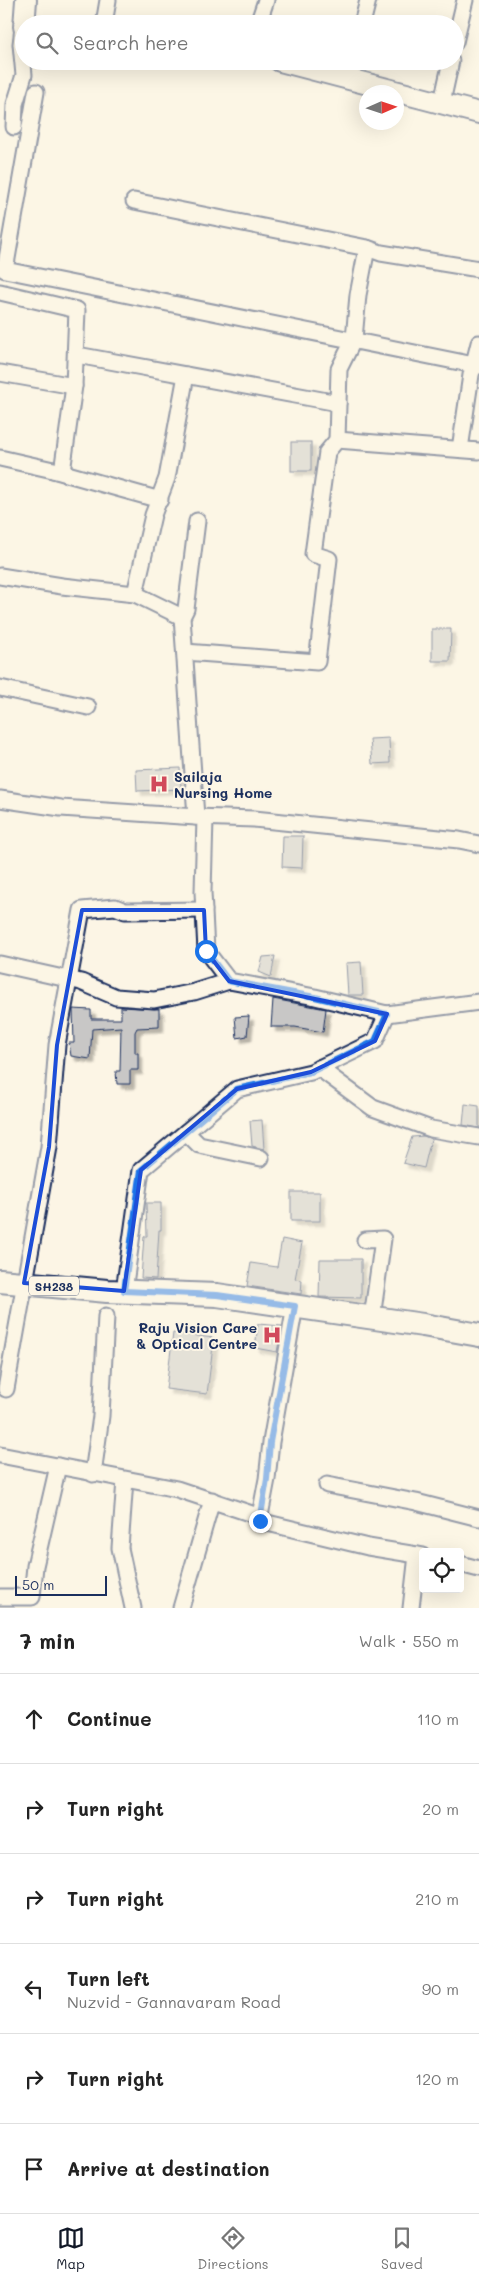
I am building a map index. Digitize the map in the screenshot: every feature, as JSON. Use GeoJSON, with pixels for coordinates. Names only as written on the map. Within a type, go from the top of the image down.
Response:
{"type":"FeatureCollection","features":[{"type":"Feature","properties":{"kind":"main road","name":"SH238"},"geometry":{"type":"LineString","coordinates":[[0,1281],[124,1291],[217,1295],[479,1335]]}},
{"type":"Feature","properties":{"kind":"street"},"geometry":{"type":"LineString","coordinates":[[24,15],[26,0]]}},
{"type":"Feature","properties":{"kind":"street"},"geometry":{"type":"LineString","coordinates":[[106,15],[108,0]]}},
{"type":"Feature","properties":{"kind":"street"},"geometry":{"type":"LineString","coordinates":[[261,15],[266,0]]}},
{"type":"Feature","properties":{"kind":"street"},"geometry":{"type":"LineString","coordinates":[[364,15],[368,0]]}},
{"type":"Feature","properties":{"kind":"street"},"geometry":{"type":"LineString","coordinates":[[461,15],[465,0]]}},
{"type":"Feature","properties":{"kind":"street"},"geometry":{"type":"LineString","coordinates":[[14,126],[15,104],[24,75],[24,70]]}},
{"type":"Feature","properties":{"kind":"street"},"geometry":{"type":"LineString","coordinates":[[351,70],[479,113]]}},
{"type":"Feature","properties":{"kind":"street"},"geometry":{"type":"LineString","coordinates":[[442,102],[449,70]]}},
{"type":"Feature","properties":{"kind":"street"},"geometry":{"type":"LineString","coordinates":[[36,92],[5,270],[476,365]]}},
{"type":"Feature","properties":{"kind":"street"},"geometry":{"type":"LineString","coordinates":[[134,201],[367,248],[381,254],[479,269]]}},
{"type":"Feature","properties":{"kind":"street"},"geometry":{"type":"LineString","coordinates":[[185,652],[317,662],[329,559],[313,554],[327,452],[337,440],[339,369],[354,339],[358,295],[367,248]]}},
{"type":"Feature","properties":{"kind":"street"},"geometry":{"type":"LineString","coordinates":[[0,292],[77,310],[77,355],[62,472],[0,458]]}},
{"type":"Feature","properties":{"kind":"street"},"geometry":{"type":"LineString","coordinates":[[460,450],[479,343]]}},
{"type":"Feature","properties":{"kind":"street"},"geometry":{"type":"LineString","coordinates":[[77,355],[338,403]]}},
{"type":"Feature","properties":{"kind":"street"},"geometry":{"type":"LineString","coordinates":[[0,372],[74,386]]}},
{"type":"Feature","properties":{"kind":"street"},"geometry":{"type":"LineString","coordinates":[[135,594],[153,516],[167,478],[186,375]]}},
{"type":"Feature","properties":{"kind":"street"},"geometry":{"type":"LineString","coordinates":[[337,440],[479,451]]}},
{"type":"Feature","properties":{"kind":"street"},"geometry":{"type":"LineString","coordinates":[[30,464],[94,480],[160,500]]}},
{"type":"Feature","properties":{"kind":"street"},"geometry":{"type":"LineString","coordinates":[[197,521],[186,609],[182,617],[200,817],[206,951],[229,981]]}},
{"type":"Feature","properties":{"kind":"street"},"geometry":{"type":"LineString","coordinates":[[0,576],[62,586],[135,594],[182,617]]}},
{"type":"Feature","properties":{"kind":"street"},"geometry":{"type":"LineString","coordinates":[[0,688],[88,707]]}},
{"type":"Feature","properties":{"kind":"street"},"geometry":{"type":"LineString","coordinates":[[0,799],[61,808],[254,819],[459,840],[479,844]]}},
{"type":"Feature","properties":{"kind":"street"},"geometry":{"type":"LineString","coordinates":[[6,1389],[49,1147],[57,1045],[82,910],[115,907],[125,911],[204,910]]}},
{"type":"Feature","properties":{"kind":"street"},"geometry":{"type":"LineString","coordinates":[[0,964],[80,982],[116,997],[154,1000],[194,992],[229,981],[315,997],[387,1014],[479,1002]]}},
{"type":"Feature","properties":{"kind":"street"},"geometry":{"type":"LineString","coordinates":[[124,1291],[141,1170],[237,1089],[311,1072],[375,1041],[387,1014]]}},
{"type":"Feature","properties":{"kind":"street"},"geometry":{"type":"LineString","coordinates":[[320,1068],[373,1108],[432,1129],[479,1137]]}},
{"type":"Feature","properties":{"kind":"street"},"geometry":{"type":"LineString","coordinates":[[186,1132],[200,1146],[261,1158]]}},
{"type":"Feature","properties":{"kind":"street"},"geometry":{"type":"LineString","coordinates":[[365,1240],[383,1239],[372,1318]]}},
{"type":"Feature","properties":{"kind":"street"},"geometry":{"type":"LineString","coordinates":[[260,1521],[267,1479],[270,1442],[295,1306]]}},
{"type":"Feature","properties":{"kind":"street"},"geometry":{"type":"LineString","coordinates":[[93,1474],[101,1416],[106,1316]]}},
{"type":"Feature","properties":{"kind":"street"},"geometry":{"type":"LineString","coordinates":[[0,1455],[178,1489],[255,1515],[260,1521],[368,1548],[419,1555]]}},
{"type":"Feature","properties":{"kind":"street"},"geometry":{"type":"LineString","coordinates":[[0,1597],[32,1597],[35,1566],[58,1466]]}},
{"type":"Feature","properties":{"kind":"street"},"geometry":{"type":"LineString","coordinates":[[125,1480],[120,1548],[133,1608]]}},
{"type":"Feature","properties":{"kind":"street"},"geometry":{"type":"LineString","coordinates":[[326,1486],[416,1502],[479,1518]]}},
{"type":"Feature","properties":{"kind":"street"},"geometry":{"type":"LineString","coordinates":[[180,1608],[212,1500]]}},
{"type":"Feature","properties":{"kind":"street"},"geometry":{"type":"LineString","coordinates":[[411,1608],[419,1561]]}},
{"type":"Feature","properties":{"kind":"street"},"geometry":{"type":"LineString","coordinates":[[464,1565],[479,1568]]}},
{"type":"Feature","properties":{"kind":"highlighted area"},"geometry":{"type":"Polygon","coordinates":[[[82,910],[204,910],[206,951],[229,981],[387,1014],[375,1041],[311,1072],[237,1089],[141,1170],[124,1291],[24,1283],[49,1147],[57,1045],[82,910]]]}},
{"type":"Feature","properties":{"kind":"building"},"geometry":{"type":"Polygon","coordinates":[[[291,442],[311,442],[311,471],[291,471],[291,442]]]}},
{"type":"Feature","properties":{"kind":"building"},"geometry":{"type":"Polygon","coordinates":[[[432,629],[451,629],[450,661],[432,661],[432,629]]]}},
{"type":"Feature","properties":{"kind":"building"},"geometry":{"type":"Polygon","coordinates":[[[389,738],[390,763],[372,764],[370,739],[389,738]]]}},
{"type":"Feature","properties":{"kind":"building"},"geometry":{"type":"Polygon","coordinates":[[[180,768],[181,789],[137,791],[136,770],[180,768]]]}},
{"type":"Feature","properties":{"kind":"building"},"geometry":{"type":"Polygon","coordinates":[[[283,836],[303,836],[302,868],[282,867],[283,836]]]}},
{"type":"Feature","properties":{"kind":"building"},"geometry":{"type":"Polygon","coordinates":[[[275,956],[271,977],[259,972],[263,957],[275,956]]]}},
{"type":"Feature","properties":{"kind":"building"},"geometry":{"type":"Polygon","coordinates":[[[361,962],[363,995],[348,995],[346,963],[361,962]]]}},
{"type":"Feature","properties":{"kind":"building"},"geometry":{"type":"Polygon","coordinates":[[[273,999],[326,1009],[323,1032],[295,1027],[271,1027],[273,999]]]}},
{"type":"Feature","properties":{"kind":"building"},"geometry":{"type":"Polygon","coordinates":[[[121,1007],[159,1009],[159,1027],[137,1028],[135,1032],[135,1053],[138,1053],[138,1070],[130,1070],[130,1084],[117,1084],[116,1071],[120,1071],[121,1027],[92,1029],[90,1059],[71,1056],[69,1043],[74,1043],[73,1009],[91,1010],[91,1019],[121,1019],[121,1007]]]}},
{"type":"Feature","properties":{"kind":"building"},"geometry":{"type":"Polygon","coordinates":[[[249,1016],[247,1036],[237,1038],[235,1017],[249,1016]]]}},
{"type":"Feature","properties":{"kind":"building"},"geometry":{"type":"Polygon","coordinates":[[[465,1104],[479,1106],[479,1128],[463,1125],[465,1104]]]}},
{"type":"Feature","properties":{"kind":"building"},"geometry":{"type":"Polygon","coordinates":[[[262,1120],[264,1149],[252,1146],[250,1121],[262,1120]]]}},
{"type":"Feature","properties":{"kind":"building"},"geometry":{"type":"Polygon","coordinates":[[[424,1136],[431,1139],[424,1168],[403,1163],[412,1137],[424,1136]]]}},
{"type":"Feature","properties":{"kind":"building"},"geometry":{"type":"Polygon","coordinates":[[[291,1192],[320,1192],[320,1221],[291,1221],[291,1192]]]}},
{"type":"Feature","properties":{"kind":"building"},"geometry":{"type":"Polygon","coordinates":[[[146,1203],[161,1203],[161,1230],[159,1230],[156,1279],[141,1278],[144,1236],[147,1236],[146,1203]]]}},
{"type":"Feature","properties":{"kind":"building"},"geometry":{"type":"Polygon","coordinates":[[[282,1239],[302,1243],[295,1279],[302,1280],[301,1294],[247,1286],[251,1263],[277,1267],[282,1239]]]}},
{"type":"Feature","properties":{"kind":"building"},"geometry":{"type":"Polygon","coordinates":[[[320,1259],[361,1259],[361,1298],[319,1297],[320,1259]]]}},
{"type":"Feature","properties":{"kind":"building"},"geometry":{"type":"Polygon","coordinates":[[[258,1324],[282,1326],[277,1352],[255,1348],[258,1324]]]}},
{"type":"Feature","properties":{"kind":"building"},"geometry":{"type":"Polygon","coordinates":[[[173,1333],[214,1338],[207,1394],[166,1389],[173,1333]]]}},
{"type":"Feature","properties":{"kind":"place","name":"Sailaja Nursing Home"},"geometry":{"type":"Point","coordinates":[159,784]}},
{"type":"Feature","properties":{"kind":"place","name":"Raju Vision Care & Optical Centre"},"geometry":{"type":"Point","coordinates":[272,1335]}},
{"type":"Feature","properties":{"kind":"route"},"geometry":{"type":"LineString","coordinates":[[206,951],[229,981],[315,997],[387,1014],[375,1041],[311,1072],[237,1089],[141,1170],[124,1291],[217,1295],[295,1306],[270,1442],[267,1479],[260,1521]]}}]}
